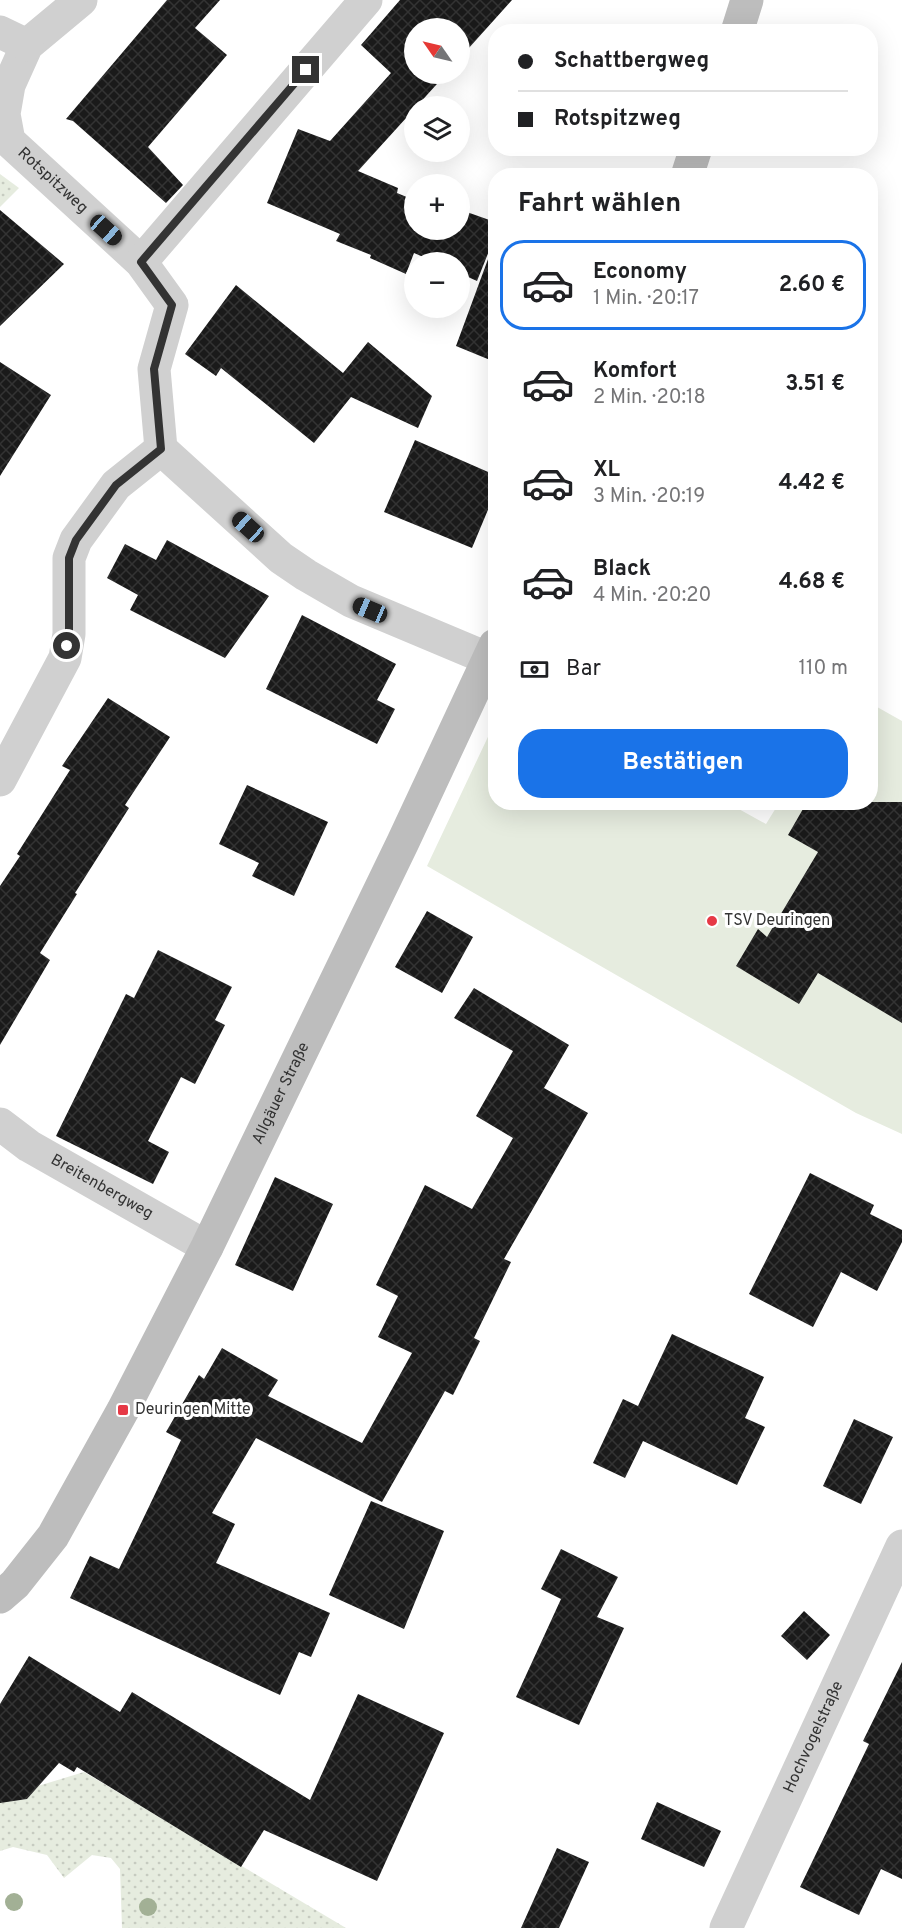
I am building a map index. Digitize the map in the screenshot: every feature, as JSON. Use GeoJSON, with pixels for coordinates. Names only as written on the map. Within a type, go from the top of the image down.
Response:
{"type":"FeatureCollection","features":[{"type":"Feature","properties":{"kind":"street","name":"Rotspitzweg"},"geometry":{"type":"LineString","coordinates":[[81,0],[13,39],[4,114],[9,141],[141,262],[172,305],[154,369],[161,449]]}},
{"type":"Feature","properties":{"kind":"street"},"geometry":{"type":"LineString","coordinates":[[141,262],[366,0]]}},
{"type":"Feature","properties":{"kind":"street"},"geometry":{"type":"LineString","coordinates":[[740,24],[747,0]]}},
{"type":"Feature","properties":{"kind":"street"},"geometry":{"type":"LineString","coordinates":[[0,780],[65,658],[69,634],[69,558],[76,540],[116,485],[161,449],[281,558],[306,575],[351,601],[488,651]]}},
{"type":"Feature","properties":{"kind":"street","name":"Allgäuer Straße"},"geometry":{"type":"LineString","coordinates":[[0,1597],[15,1584],[53,1536],[123,1410],[207,1247],[488,660]]}},
{"type":"Feature","properties":{"kind":"street","name":"Breitenbergweg"},"geometry":{"type":"LineString","coordinates":[[0,1124],[29,1146],[207,1247]]}},
{"type":"Feature","properties":{"kind":"street","name":"Hochvogelstraße"},"geometry":{"type":"LineString","coordinates":[[726,1928],[902,1546]]}},
{"type":"Feature","properties":{"kind":"shaded area"},"geometry":{"type":"Polygon","coordinates":[[[0,174],[19,188],[0,207],[0,174]]]}},
{"type":"Feature","properties":{"kind":"shaded area","name":"TSV Deuringen"},"geometry":{"type":"Polygon","coordinates":[[[878,708],[902,721],[902,1134],[856,1113],[427,866],[488,737],[488,810],[741,810],[766,824],[775,810],[878,810],[878,708]]]}},
{"type":"Feature","properties":{"kind":"shaded area"},"geometry":{"type":"Polygon","coordinates":[[[84,1772],[346,1928],[122,1928],[120,1869],[111,1858],[92,1855],[64,1878],[47,1855],[13,1847],[0,1851],[0,1799],[12,1801],[27,1799],[38,1786],[84,1772]]]}},
{"type":"Feature","properties":{"kind":"building"},"geometry":{"type":"Polygon","coordinates":[[[167,0],[220,0],[195,28],[227,55],[148,147],[183,185],[166,203],[73,121],[66,119],[167,0]]]}},
{"type":"Feature","properties":{"kind":"building"},"geometry":{"type":"Polygon","coordinates":[[[400,0],[512,0],[488,24],[470,47],[470,18],[404,18],[404,84],[437,84],[426,96],[404,96],[404,120],[358,171],[398,188],[397,193],[404,196],[404,240],[470,240],[470,213],[488,220],[488,254],[477,281],[470,278],[470,252],[404,252],[404,273],[370,258],[371,255],[336,241],[340,234],[267,203],[298,129],[330,141],[391,73],[361,45],[400,0]]]}},
{"type":"Feature","properties":{"kind":"building"},"geometry":{"type":"Polygon","coordinates":[[[0,210],[64,264],[0,326],[0,210]]]}},
{"type":"Feature","properties":{"kind":"building"},"geometry":{"type":"Polygon","coordinates":[[[488,259],[488,359],[456,346],[466,318],[470,318],[470,308],[488,259]]]}},
{"type":"Feature","properties":{"kind":"building"},"geometry":{"type":"Polygon","coordinates":[[[236,285],[343,373],[368,342],[432,396],[418,428],[351,397],[314,443],[221,368],[216,376],[185,354],[236,285]]]}},
{"type":"Feature","properties":{"kind":"building"},"geometry":{"type":"Polygon","coordinates":[[[0,362],[51,395],[0,476],[0,362]]]}},
{"type":"Feature","properties":{"kind":"building"},"geometry":{"type":"Polygon","coordinates":[[[415,440],[488,472],[488,510],[472,548],[384,512],[415,440]]]}},
{"type":"Feature","properties":{"kind":"building"},"geometry":{"type":"Polygon","coordinates":[[[167,540],[269,596],[225,658],[130,610],[138,595],[107,578],[125,544],[156,560],[167,540]]]}},
{"type":"Feature","properties":{"kind":"building"},"geometry":{"type":"Polygon","coordinates":[[[302,615],[396,664],[377,700],[395,709],[377,744],[266,689],[302,615]]]}},
{"type":"Feature","properties":{"kind":"building"},"geometry":{"type":"Polygon","coordinates":[[[108,698],[170,737],[125,805],[129,808],[40,953],[50,960],[0,1045],[0,886],[20,856],[17,854],[70,770],[62,766],[108,698]]]}},
{"type":"Feature","properties":{"kind":"building"},"geometry":{"type":"Polygon","coordinates":[[[247,785],[328,822],[294,896],[252,876],[259,863],[219,844],[247,785]]]}},
{"type":"Feature","properties":{"kind":"building"},"geometry":{"type":"Polygon","coordinates":[[[878,802],[902,802],[902,1023],[818,973],[799,1004],[736,966],[758,929],[767,937],[818,852],[788,835],[802,810],[878,810],[878,802]]]}},
{"type":"Feature","properties":{"kind":"building"},"geometry":{"type":"Polygon","coordinates":[[[427,911],[473,937],[442,993],[395,967],[427,911]]]}},
{"type":"Feature","properties":{"kind":"building"},"geometry":{"type":"Polygon","coordinates":[[[158,950],[232,987],[215,1020],[225,1025],[195,1084],[181,1077],[148,1141],[169,1152],[153,1184],[56,1136],[126,994],[134,998],[158,950]]]}},
{"type":"Feature","properties":{"kind":"building"},"geometry":{"type":"Polygon","coordinates":[[[474,988],[569,1045],[544,1088],[588,1113],[504,1259],[511,1262],[474,1338],[480,1341],[453,1395],[445,1391],[382,1502],[256,1438],[212,1513],[235,1524],[216,1563],[330,1613],[311,1657],[299,1652],[280,1695],[70,1598],[90,1556],[119,1569],[181,1440],[166,1432],[199,1375],[204,1379],[222,1348],[278,1380],[268,1396],[362,1443],[412,1353],[378,1337],[398,1296],[376,1285],[425,1185],[472,1209],[513,1138],[476,1116],[513,1051],[454,1018],[474,988]]]}},
{"type":"Feature","properties":{"kind":"building"},"geometry":{"type":"Polygon","coordinates":[[[810,1173],[874,1205],[870,1214],[902,1230],[902,1242],[877,1291],[841,1272],[813,1327],[749,1294],[810,1173]]]}},
{"type":"Feature","properties":{"kind":"building"},"geometry":{"type":"Polygon","coordinates":[[[275,1177],[333,1204],[293,1291],[235,1265],[275,1177]]]}},
{"type":"Feature","properties":{"kind":"building"},"geometry":{"type":"Polygon","coordinates":[[[672,1334],[764,1377],[745,1418],[765,1427],[737,1485],[643,1441],[625,1478],[593,1463],[623,1399],[638,1406],[672,1334]]]}},
{"type":"Feature","properties":{"kind":"building"},"geometry":{"type":"Polygon","coordinates":[[[854,1419],[893,1437],[861,1504],[823,1486],[854,1419]]]}},
{"type":"Feature","properties":{"kind":"building"},"geometry":{"type":"Polygon","coordinates":[[[371,1501],[444,1531],[404,1629],[329,1595],[371,1501]]]}},
{"type":"Feature","properties":{"kind":"building"},"geometry":{"type":"Polygon","coordinates":[[[561,1549],[618,1577],[597,1617],[624,1628],[579,1725],[516,1697],[561,1599],[541,1589],[561,1549]]]}},
{"type":"Feature","properties":{"kind":"building"},"geometry":{"type":"Polygon","coordinates":[[[804,1611],[830,1635],[807,1660],[781,1636],[804,1611]]]}},
{"type":"Feature","properties":{"kind":"building"},"geometry":{"type":"Polygon","coordinates":[[[29,1656],[120,1712],[132,1692],[310,1800],[358,1694],[444,1733],[377,1881],[264,1830],[241,1867],[77,1767],[74,1772],[59,1763],[27,1799],[0,1803],[0,1704],[29,1656]]]}},
{"type":"Feature","properties":{"kind":"building"},"geometry":{"type":"Polygon","coordinates":[[[902,1662],[902,1879],[881,1869],[859,1915],[800,1887],[869,1744],[863,1741],[902,1662]]]}},
{"type":"Feature","properties":{"kind":"building"},"geometry":{"type":"Polygon","coordinates":[[[657,1802],[721,1831],[704,1867],[641,1839],[657,1802]]]}},
{"type":"Feature","properties":{"kind":"building"},"geometry":{"type":"Polygon","coordinates":[[[557,1848],[589,1862],[559,1928],[521,1928],[557,1848]]]}},
{"type":"Feature","properties":{"kind":"place","name":"TSV Deuringen"},"geometry":{"type":"Point","coordinates":[712,921]}},
{"type":"Feature","properties":{"kind":"place","name":"Deuringen Mitte"},"geometry":{"type":"Point","coordinates":[123,1410]}},
{"type":"Feature","properties":{"kind":"route"},"geometry":{"type":"LineString","coordinates":[[67,646],[69,558],[76,540],[116,485],[161,449],[154,369],[172,305],[141,262],[306,70]]}}]}
